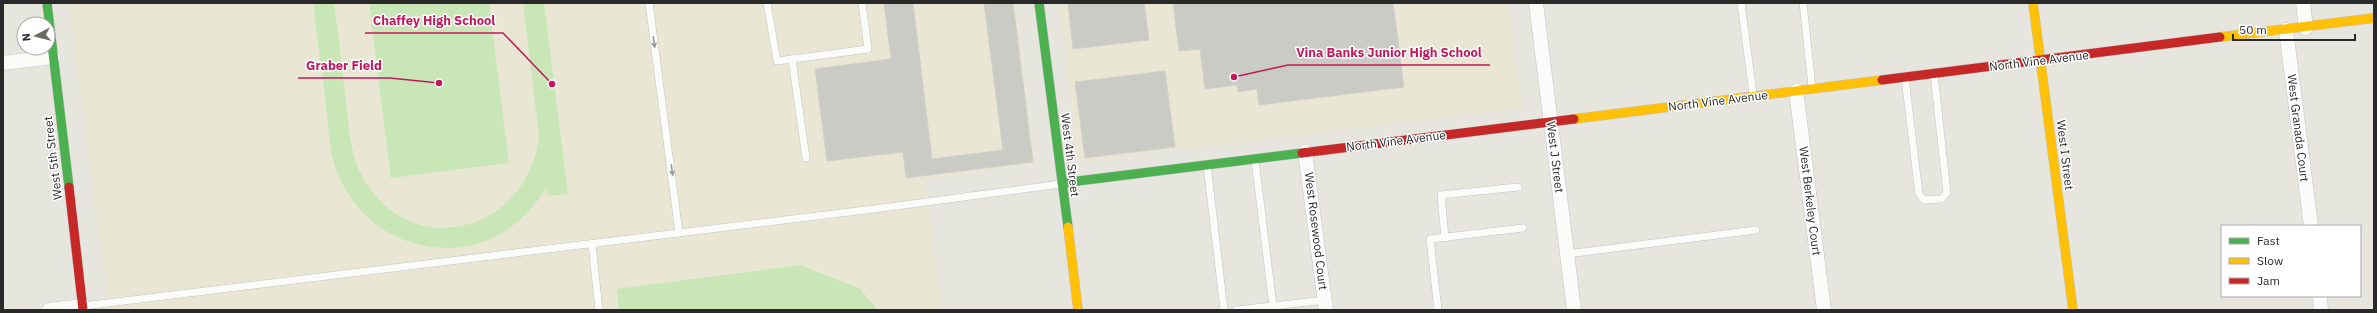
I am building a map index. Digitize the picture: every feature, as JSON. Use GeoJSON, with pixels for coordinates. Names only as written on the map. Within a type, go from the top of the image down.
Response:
{"type":"FeatureCollection","features":[{"type":"Feature","properties":{"kind":"street","name":"West 5th Street"},"geometry":{"type":"LineString","coordinates":[[47,3],[83,308]]}},
{"type":"Feature","properties":{"kind":"street","name":"West 4th Street"},"geometry":{"type":"LineString","coordinates":[[1039,3],[1078,310]]}},
{"type":"Feature","properties":{"kind":"street","name":"West J Street"},"geometry":{"type":"LineString","coordinates":[[1536,3],[1574,310]]}},
{"type":"Feature","properties":{"kind":"street","name":"West I Street"},"geometry":{"type":"LineString","coordinates":[[2033,3],[2073,310]]}},
{"type":"Feature","properties":{"kind":"street"},"geometry":{"type":"LineString","coordinates":[[2302,3],[2306,28]]}},
{"type":"Feature","properties":{"kind":"street","name":"North Vine Avenue"},"geometry":{"type":"LineString","coordinates":[[1062,184],[1207,164],[1550,123],[1753,96],[2306,28],[2374,18]]}},
{"type":"Feature","properties":{"kind":"street","name":"West Granada Court"},"geometry":{"type":"LineString","coordinates":[[2286,30],[2311,225]]}},
{"type":"Feature","properties":{"kind":"street"},"geometry":{"type":"LineString","coordinates":[[3,63],[54,57]]}},
{"type":"Feature","properties":{"kind":"street","name":"West Berkeley Court"},"geometry":{"type":"LineString","coordinates":[[1796,91],[1824,310]]}},
{"type":"Feature","properties":{"kind":"street","name":"West Rosewood Court"},"geometry":{"type":"LineString","coordinates":[[1305,152],[1325,305]]}},
{"type":"Feature","properties":{"kind":"street"},"geometry":{"type":"LineString","coordinates":[[2320,297],[2321,310]]}},
{"type":"Feature","properties":{"kind":"street"},"geometry":{"type":"LineString","coordinates":[[50,310],[83,308]]}},
{"type":"Feature","properties":{"kind":"lane"},"geometry":{"type":"LineString","coordinates":[[648,3],[679,233]]}},
{"type":"Feature","properties":{"kind":"lane"},"geometry":{"type":"LineString","coordinates":[[767,3],[777,61],[868,49],[862,3]]}},
{"type":"Feature","properties":{"kind":"lane"},"geometry":{"type":"LineString","coordinates":[[1741,3],[1753,96]]}},
{"type":"Feature","properties":{"kind":"lane"},"geometry":{"type":"LineString","coordinates":[[1802,3],[1812,89]]}},
{"type":"Feature","properties":{"kind":"lane"},"geometry":{"type":"LineString","coordinates":[[792,59],[806,158]]}},
{"type":"Feature","properties":{"kind":"lane"},"geometry":{"type":"LineString","coordinates":[[1905,77],[1919,194],[1924,200],[1941,199],[1947,193],[1934,74]]}},
{"type":"Feature","properties":{"kind":"lane"},"geometry":{"type":"LineString","coordinates":[[1255,158],[1273,306]]}},
{"type":"Feature","properties":{"kind":"lane"},"geometry":{"type":"LineString","coordinates":[[1207,164],[1224,310]]}},
{"type":"Feature","properties":{"kind":"lane"},"geometry":{"type":"LineString","coordinates":[[83,308],[1062,184]]}},
{"type":"Feature","properties":{"kind":"lane"},"geometry":{"type":"LineString","coordinates":[[1446,238],[1441,195],[1518,187]]}},
{"type":"Feature","properties":{"kind":"lane"},"geometry":{"type":"LineString","coordinates":[[1438,310],[1430,240],[1523,228]]}},
{"type":"Feature","properties":{"kind":"lane"},"geometry":{"type":"LineString","coordinates":[[1567,254],[1756,230]]}},
{"type":"Feature","properties":{"kind":"lane"},"geometry":{"type":"LineString","coordinates":[[592,244],[600,310]]}},
{"type":"Feature","properties":{"kind":"lane"},"geometry":{"type":"LineString","coordinates":[[1236,310],[1273,306],[1325,305]]}},
{"type":"Feature","properties":{"kind":"shaded area"},"geometry":{"type":"Polygon","coordinates":[[[68,3],[1015,3],[1036,165],[925,180],[942,310],[109,310],[68,3]]]}},
{"type":"Feature","properties":{"kind":"shaded area"},"geometry":{"type":"Polygon","coordinates":[[[1059,3],[1509,3],[1522,108],[1079,162],[1059,3]]]}},
{"type":"Feature","properties":{"kind":"green space"},"geometry":{"type":"Polygon","coordinates":[[[313,3],[334,3],[349,129],[353,153],[362,176],[368,186],[390,210],[416,223],[443,228],[470,224],[495,212],[516,193],[531,167],[539,136],[523,3],[544,3],[568,194],[548,196],[546,188],[529,211],[507,230],[495,237],[468,246],[453,248],[433,247],[414,243],[396,237],[380,227],[353,201],[343,185],[335,166],[330,140],[313,3]]]}},
{"type":"Feature","properties":{"kind":"green space"},"geometry":{"type":"Polygon","coordinates":[[[369,3],[489,3],[509,163],[391,178],[369,3]]]}},
{"type":"Feature","properties":{"kind":"green space"},"geometry":{"type":"Polygon","coordinates":[[[800,265],[859,288],[878,310],[619,310],[617,289],[800,265]]]}},
{"type":"Feature","properties":{"kind":"building"},"geometry":{"type":"Polygon","coordinates":[[[884,3],[913,3],[932,159],[1003,150],[984,3],[1013,3],[1033,162],[906,178],[903,152],[827,161],[815,69],[891,59],[884,3]]]}},
{"type":"Feature","properties":{"kind":"building"},"geometry":{"type":"Polygon","coordinates":[[[1068,3],[1144,3],[1149,40],[1073,49],[1068,3]]]}},
{"type":"Feature","properties":{"kind":"building"},"geometry":{"type":"Polygon","coordinates":[[[1173,3],[1393,3],[1404,87],[1259,105],[1257,89],[1238,92],[1237,85],[1205,89],[1200,49],[1179,51],[1173,3]]]}},
{"type":"Feature","properties":{"kind":"building"},"geometry":{"type":"Polygon","coordinates":[[[1165,71],[1175,147],[1085,158],[1075,82],[1165,71]]]}},
{"type":"Feature","properties":{"kind":"traffic: fast"},"geometry":{"type":"LineString","coordinates":[[47,3],[69,187]]}},
{"type":"Feature","properties":{"kind":"traffic: fast"},"geometry":{"type":"LineString","coordinates":[[1039,3],[1068,227]]}},
{"type":"Feature","properties":{"kind":"traffic: fast"},"geometry":{"type":"LineString","coordinates":[[1062,183],[1302,153]]}},
{"type":"Feature","properties":{"kind":"traffic: slow"},"geometry":{"type":"LineString","coordinates":[[2033,3],[2073,310]]}},
{"type":"Feature","properties":{"kind":"traffic: slow"},"geometry":{"type":"LineString","coordinates":[[2220,37],[2374,18]]}},
{"type":"Feature","properties":{"kind":"traffic: slow"},"geometry":{"type":"LineString","coordinates":[[1574,119],[1882,80]]}},
{"type":"Feature","properties":{"kind":"traffic: slow"},"geometry":{"type":"LineString","coordinates":[[1068,227],[1078,310]]}},
{"type":"Feature","properties":{"kind":"traffic: jam"},"geometry":{"type":"LineString","coordinates":[[1882,80],[2220,37]]}},
{"type":"Feature","properties":{"kind":"traffic: jam"},"geometry":{"type":"LineString","coordinates":[[1302,153],[1574,119]]}},
{"type":"Feature","properties":{"kind":"traffic: jam"},"geometry":{"type":"LineString","coordinates":[[69,187],[83,310]]}},
{"type":"Feature","properties":{"kind":"place","name":"Vina Banks Junior High School"},"geometry":{"type":"Point","coordinates":[1234,77]}},
{"type":"Feature","properties":{"kind":"place","name":"Graber Field"},"geometry":{"type":"Point","coordinates":[439,83]}},
{"type":"Feature","properties":{"kind":"place","name":"Chaffey High School"},"geometry":{"type":"Point","coordinates":[552,84]}}]}
